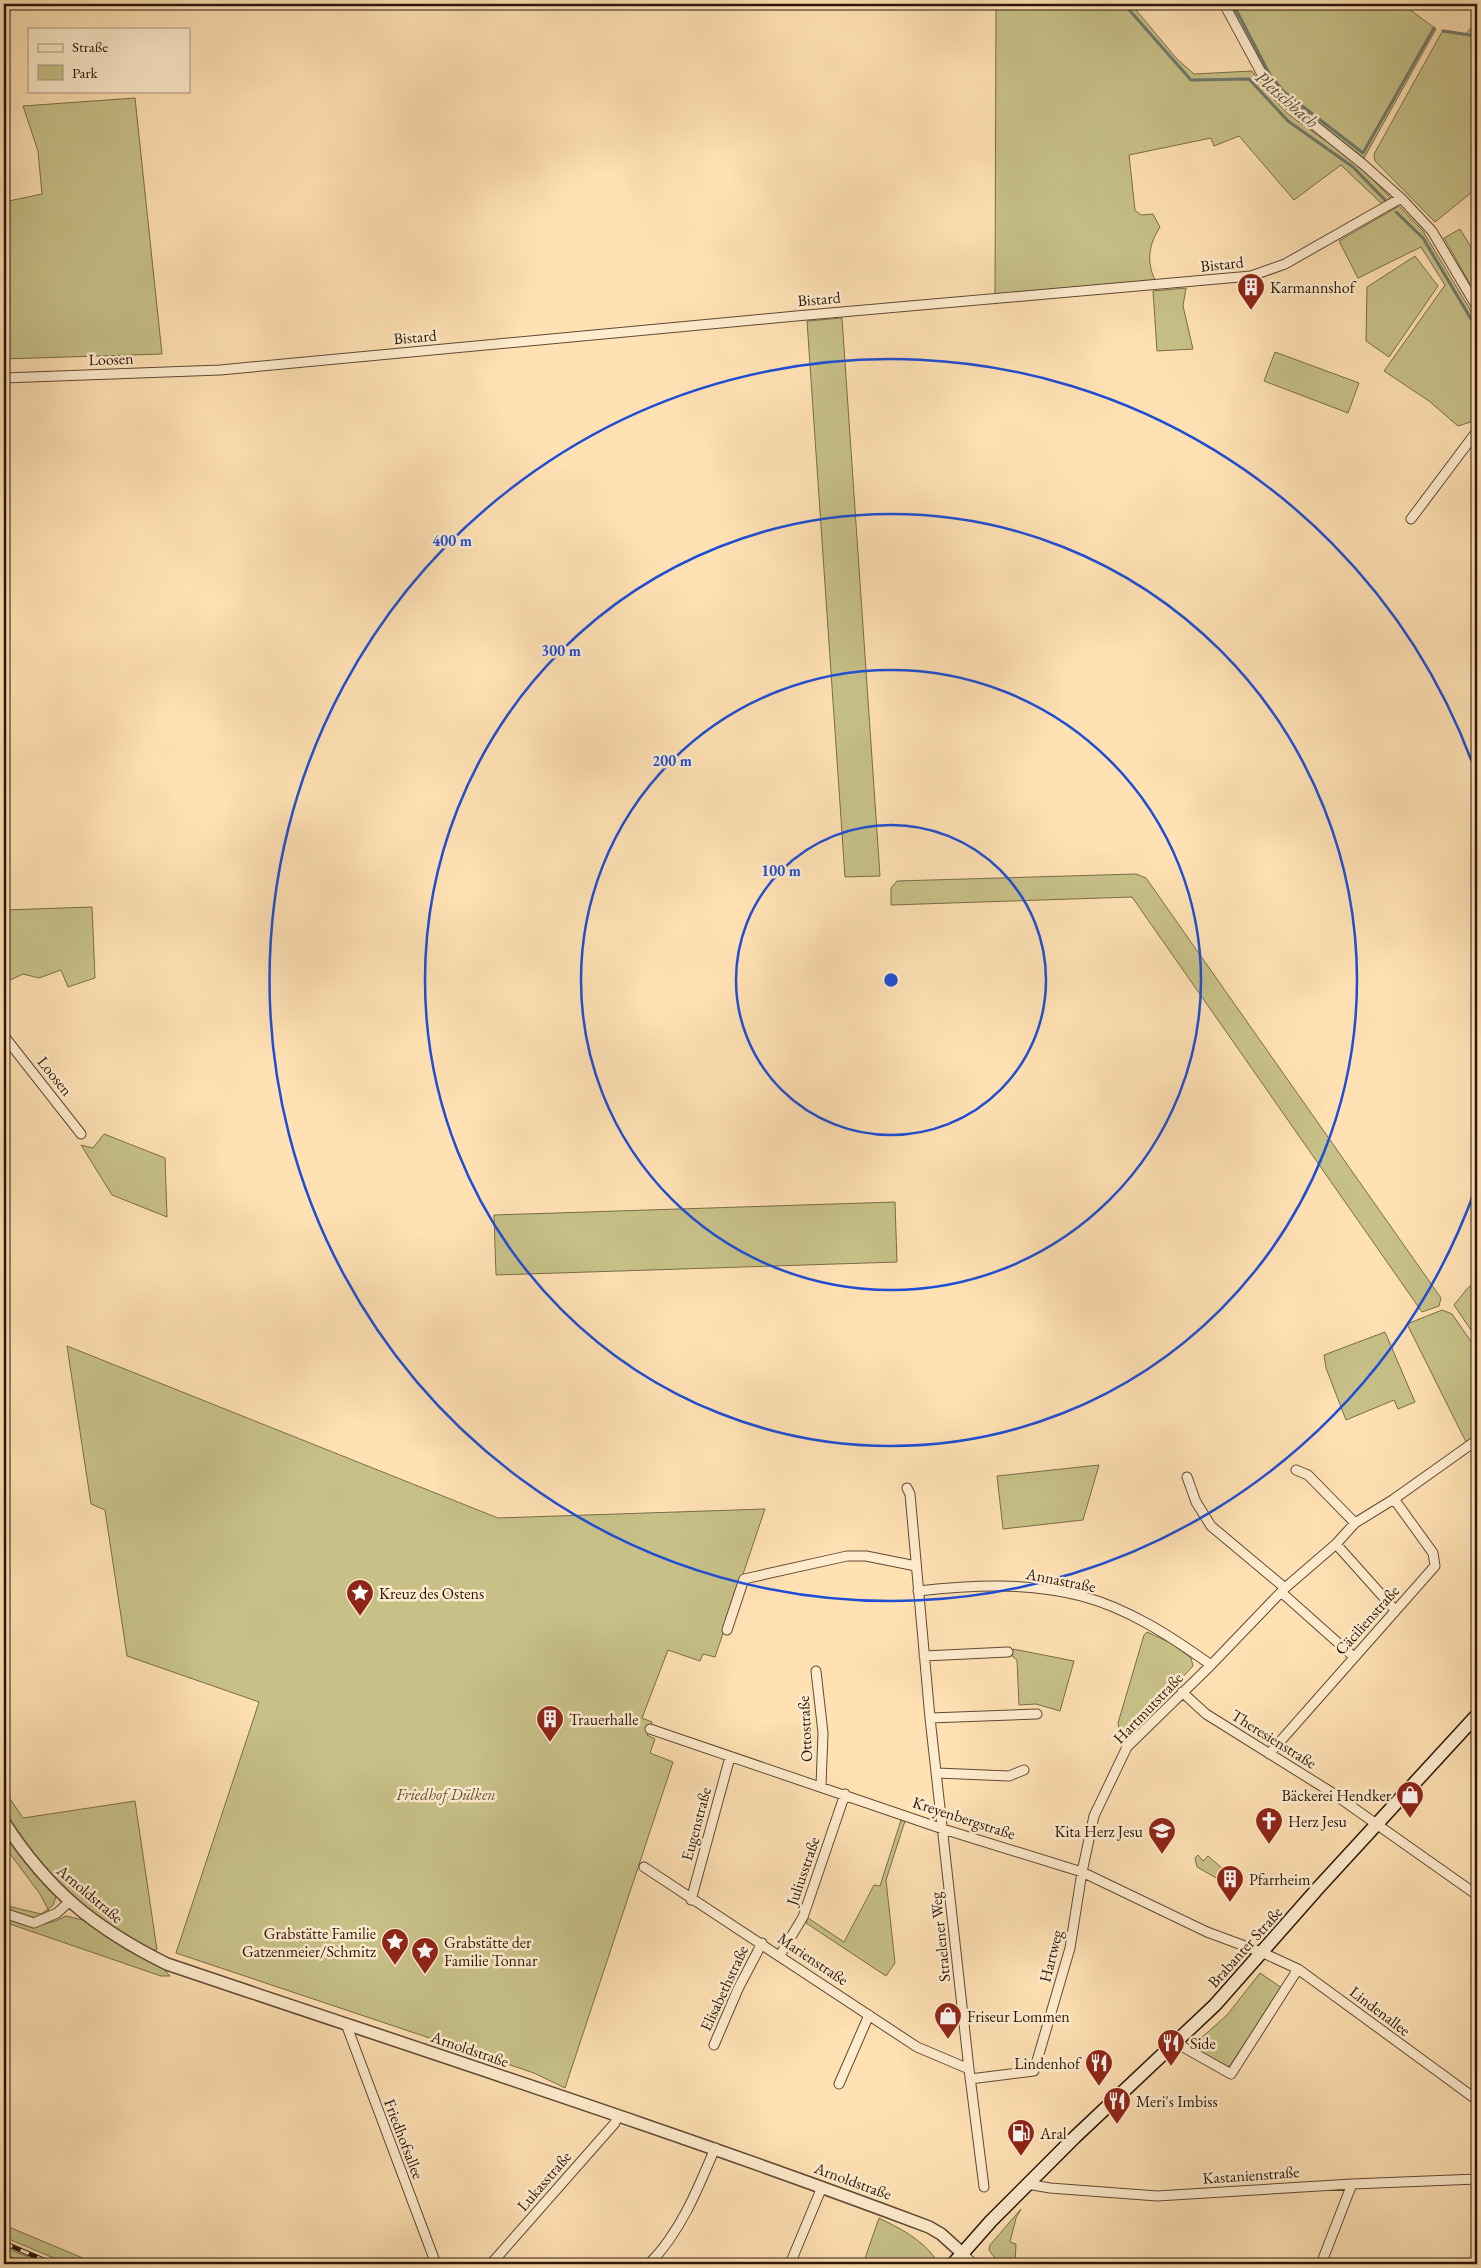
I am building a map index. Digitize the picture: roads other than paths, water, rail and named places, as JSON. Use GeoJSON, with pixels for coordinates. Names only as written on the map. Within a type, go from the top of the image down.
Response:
{"type":"FeatureCollection","features":[{"type":"Feature","properties":{"kind":"main road","name":"Brabanter Straße"},"geometry":{"type":"LineString","coordinates":[[953,2264],[1027,2184],[1215,2005],[1477,1715]]}},
{"type":"Feature","properties":{"kind":"street"},"geometry":{"type":"LineString","coordinates":[[1224,4],[1263,76],[1283,100],[1364,165],[1401,198],[1432,231],[1477,307]]}},
{"type":"Feature","properties":{"kind":"street","name":"Bistard"},"geometry":{"type":"LineString","coordinates":[[220,370],[1251,276],[1285,264],[1401,198]]}},
{"type":"Feature","properties":{"kind":"street","name":"Loosen"},"geometry":{"type":"LineString","coordinates":[[4,378],[220,370]]}},
{"type":"Feature","properties":{"kind":"street"},"geometry":{"type":"LineString","coordinates":[[1410,519],[1477,431]]}},
{"type":"Feature","properties":{"kind":"street","name":"Loosen"},"geometry":{"type":"LineString","coordinates":[[4,1036],[81,1134]]}},
{"type":"Feature","properties":{"kind":"street","name":"Hartmutstraße"},"geometry":{"type":"LineString","coordinates":[[1082,1872],[1094,1816],[1127,1746],[1211,1665],[1283,1590],[1336,1544],[1355,1523],[1394,1499],[1477,1440]]}},
{"type":"Feature","properties":{"kind":"street"},"geometry":{"type":"LineString","coordinates":[[1296,1470],[1308,1475],[1355,1523]]}},
{"type":"Feature","properties":{"kind":"street"},"geometry":{"type":"LineString","coordinates":[[1187,1477],[1196,1502],[1211,1526],[1354,1657]]}},
{"type":"Feature","properties":{"kind":"street","name":"Straelener Weg"},"geometry":{"type":"LineString","coordinates":[[907,1488],[910,1494],[930,1718],[970,2079],[984,2186]]}},
{"type":"Feature","properties":{"kind":"street","name":"Cäcilienstraße"},"geometry":{"type":"LineString","coordinates":[[1269,1754],[1435,1566],[1433,1553],[1394,1499]]}},
{"type":"Feature","properties":{"kind":"street"},"geometry":{"type":"LineString","coordinates":[[1336,1544],[1395,1610]]}},
{"type":"Feature","properties":{"kind":"street"},"geometry":{"type":"LineString","coordinates":[[727,1630],[744,1579],[847,1556],[866,1556],[916,1566]]}},
{"type":"Feature","properties":{"kind":"street","name":"Annastraße"},"geometry":{"type":"LineString","coordinates":[[918,1591],[972,1586],[1022,1587],[1082,1596],[1114,1607],[1144,1622],[1211,1665]]}},
{"type":"Feature","properties":{"kind":"street"},"geometry":{"type":"LineString","coordinates":[[924,1656],[1008,1652]]}},
{"type":"Feature","properties":{"kind":"street","name":"Ottostraße"},"geometry":{"type":"LineString","coordinates":[[816,1671],[823,1733],[821,1786]]}},
{"type":"Feature","properties":{"kind":"street","name":"Theresienstraße"},"geometry":{"type":"LineString","coordinates":[[1182,1692],[1206,1714],[1331,1792],[1477,1895]]}},
{"type":"Feature","properties":{"kind":"street"},"geometry":{"type":"LineString","coordinates":[[930,1718],[1037,1714]]}},
{"type":"Feature","properties":{"kind":"street","name":"Kreyenbergstraße"},"geometry":{"type":"LineString","coordinates":[[650,1729],[943,1829],[1082,1872],[1207,1932],[1261,1952]]}},
{"type":"Feature","properties":{"kind":"street","name":"Eugenstraße"},"geometry":{"type":"LineString","coordinates":[[691,1900],[730,1757]]}},
{"type":"Feature","properties":{"kind":"street"},"geometry":{"type":"LineString","coordinates":[[937,1773],[1009,1776],[1024,1770]]}},
{"type":"Feature","properties":{"kind":"street","name":"Juliusstraße"},"geometry":{"type":"LineString","coordinates":[[780,1955],[803,1917],[845,1794]]}},
{"type":"Feature","properties":{"kind":"street","name":"Arnoldstraße"},"geometry":{"type":"LineString","coordinates":[[4,1822],[42,1875],[69,1902],[115,1936],[167,1964],[715,2148],[929,2227],[941,2234],[962,2253]]}},
{"type":"Feature","properties":{"kind":"street","name":"Marienstraße"},"geometry":{"type":"LineString","coordinates":[[644,1867],[691,1900],[762,1943],[917,2047],[969,2069]]}},
{"type":"Feature","properties":{"kind":"street","name":"Hartweg"},"geometry":{"type":"LineString","coordinates":[[970,2079],[1034,2071],[1070,1948],[1082,1872]]}},
{"type":"Feature","properties":{"kind":"street"},"geometry":{"type":"LineString","coordinates":[[4,1913],[34,1923],[58,1913],[69,1902]]}},
{"type":"Feature","properties":{"kind":"street","name":"Elisabethstraße"},"geometry":{"type":"LineString","coordinates":[[714,2045],[738,1989],[762,1943]]}},
{"type":"Feature","properties":{"kind":"street","name":"Lindenallee"},"geometry":{"type":"LineString","coordinates":[[1261,1952],[1298,1969],[1477,2100]]}},
{"type":"Feature","properties":{"kind":"street"},"geometry":{"type":"LineString","coordinates":[[1176,2043],[1230,2074],[1298,1969]]}},
{"type":"Feature","properties":{"kind":"street"},"geometry":{"type":"LineString","coordinates":[[839,2084],[869,2015]]}},
{"type":"Feature","properties":{"kind":"street","name":"Friedhofsallee"},"geometry":{"type":"LineString","coordinates":[[346,2024],[436,2264]]}},
{"type":"Feature","properties":{"kind":"street","name":"Lukasstraße"},"geometry":{"type":"LineString","coordinates":[[491,2264],[615,2123],[618,2116]]}},
{"type":"Feature","properties":{"kind":"street"},"geometry":{"type":"LineString","coordinates":[[649,2264],[658,2255],[690,2207],[715,2148]]}},
{"type":"Feature","properties":{"kind":"street","name":"Kastanienstraße"},"geometry":{"type":"LineString","coordinates":[[1027,2184],[1050,2188],[1157,2196],[1352,2184],[1477,2179]]}},
{"type":"Feature","properties":{"kind":"street"},"geometry":{"type":"LineString","coordinates":[[1321,2264],[1352,2184]]}},
{"type":"Feature","properties":{"kind":"street"},"geometry":{"type":"LineString","coordinates":[[790,2264],[822,2187]]}},
{"type":"Feature","properties":{"kind":"street"},"geometry":{"type":"LineString","coordinates":[[962,2253],[973,2264]]}},
{"type":"Feature","properties":{"kind":"waterway","name":"Pletschbach"},"geometry":{"type":"LineString","coordinates":[[1124,4],[1191,80],[1249,79],[1288,121],[1353,167],[1385,200]]}},
{"type":"Feature","properties":{"kind":"waterway"},"geometry":{"type":"LineString","coordinates":[[1233,4],[1270,75],[1284,92],[1363,153],[1434,28]]}},
{"type":"Feature","properties":{"kind":"waterway"},"geometry":{"type":"LineString","coordinates":[[1443,31],[1477,36]]}},
{"type":"Feature","properties":{"kind":"waterway","name":"Pletschbach"},"geometry":{"type":"LineString","coordinates":[[1396,212],[1423,238],[1477,329]]}},
{"type":"Feature","properties":{"kind":"railway"},"geometry":{"type":"LineString","coordinates":[[4,2243],[53,2264]]}},
{"type":"Feature","properties":{"kind":"place","name":"Karmannshof"},"geometry":{"type":"Point","coordinates":[1251,311]}},
{"type":"Feature","properties":{"kind":"place","name":"Kreuz des Ostens"},"geometry":{"type":"Point","coordinates":[360,1617]}},
{"type":"Feature","properties":{"kind":"place","name":"Trauerhalle"},"geometry":{"type":"Point","coordinates":[550,1743]}},
{"type":"Feature","properties":{"kind":"place","name":"Bäckerei Hendker"},"geometry":{"type":"Point","coordinates":[1410,1819]}},
{"type":"Feature","properties":{"kind":"place","name":"Herz Jesu"},"geometry":{"type":"Point","coordinates":[1269,1845]}},
{"type":"Feature","properties":{"kind":"place","name":"Kita Herz Jesu"},"geometry":{"type":"Point","coordinates":[1162,1855]}},
{"type":"Feature","properties":{"kind":"place","name":"Pfarrheim"},"geometry":{"type":"Point","coordinates":[1230,1903]}},
{"type":"Feature","properties":{"kind":"place","name":"Grabstätte Familie Gatzenmeier/Schmitz"},"geometry":{"type":"Point","coordinates":[395,1966]}},
{"type":"Feature","properties":{"kind":"place","name":"Grabstätte der Familie Tonnar"},"geometry":{"type":"Point","coordinates":[425,1975]}},
{"type":"Feature","properties":{"kind":"place","name":"Friseur Lommen"},"geometry":{"type":"Point","coordinates":[948,2040]}},
{"type":"Feature","properties":{"kind":"place","name":"Side"},"geometry":{"type":"Point","coordinates":[1171,2067]}},
{"type":"Feature","properties":{"kind":"place","name":"Lindenhof"},"geometry":{"type":"Point","coordinates":[1099,2087]}},
{"type":"Feature","properties":{"kind":"place","name":"Meri's Imbiss"},"geometry":{"type":"Point","coordinates":[1117,2125]}},
{"type":"Feature","properties":{"kind":"place","name":"Aral"},"geometry":{"type":"Point","coordinates":[1021,2157]}},
{"type":"Feature","properties":{"kind":"park label","name":"Friedhof Dülken"},"geometry":{"type":"Point","coordinates":[446,1794]}}]}
